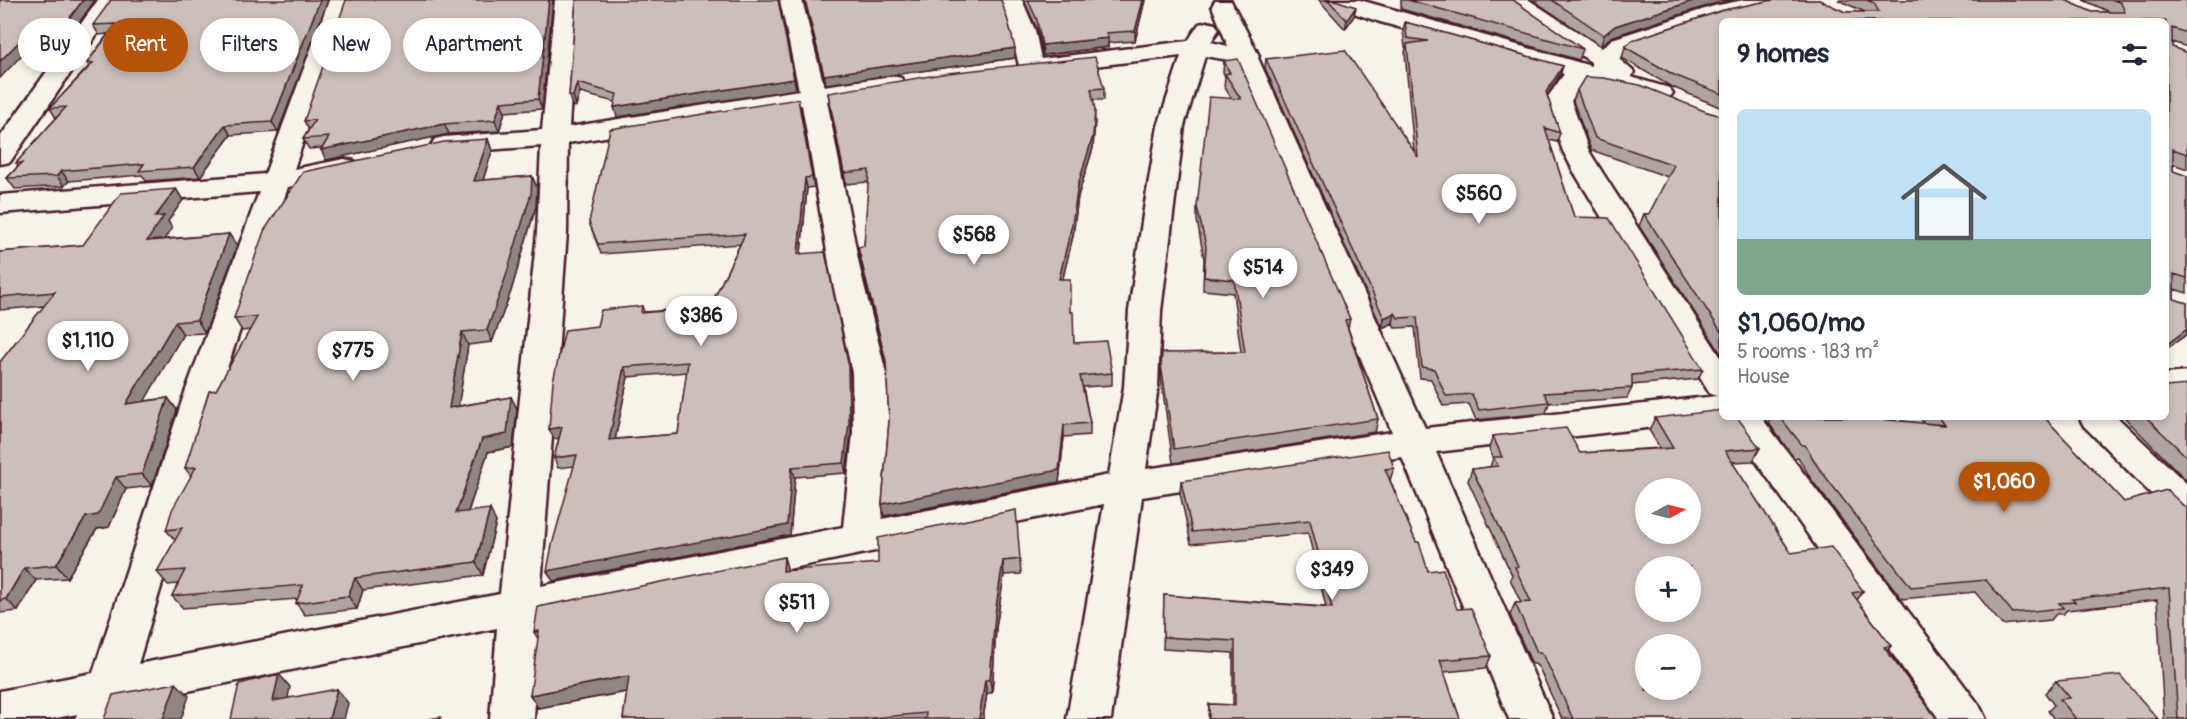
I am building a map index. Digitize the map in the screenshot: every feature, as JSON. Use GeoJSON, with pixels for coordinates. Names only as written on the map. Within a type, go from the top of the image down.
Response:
{"type":"FeatureCollection","features":[{"type":"Feature","properties":{"kind":"street"},"geometry":{"type":"LineString","coordinates":[[0,156],[110,0]]}},
{"type":"Feature","properties":{"kind":"street"},"geometry":{"type":"LineString","coordinates":[[103,704],[200,398],[274,182],[340,0]]}},
{"type":"Feature","properties":{"kind":"street"},"geometry":{"type":"LineString","coordinates":[[512,719],[519,607],[551,243],[555,137],[566,0]]}},
{"type":"Feature","properties":{"kind":"street"},"geometry":{"type":"LineString","coordinates":[[791,0],[813,95],[845,269],[869,373],[871,433],[861,539]]}},
{"type":"Feature","properties":{"kind":"street"},"geometry":{"type":"LineString","coordinates":[[1011,0],[1023,30],[1020,67],[1196,47],[1246,56]]}},
{"type":"Feature","properties":{"kind":"street"},"geometry":{"type":"LineString","coordinates":[[1338,0],[1604,70],[1670,97]]}},
{"type":"Feature","properties":{"kind":"street"},"geometry":{"type":"LineString","coordinates":[[1514,0],[1604,70]]}},
{"type":"Feature","properties":{"kind":"street"},"geometry":{"type":"LineString","coordinates":[[1719,381],[1576,151],[1558,101],[1572,79],[1604,70],[1620,44],[1714,13],[1777,0]]}},
{"type":"Feature","properties":{"kind":"street"},"geometry":{"type":"LineString","coordinates":[[1089,719],[1141,387],[1146,311],[1157,215],[1171,126],[1196,47],[1224,3]]}},
{"type":"Feature","properties":{"kind":"street"},"geometry":{"type":"LineString","coordinates":[[1224,3],[1531,719]]}},
{"type":"Feature","properties":{"kind":"street"},"geometry":{"type":"LineString","coordinates":[[426,149],[449,144],[555,137],[915,80]]}},
{"type":"Feature","properties":{"kind":"street"},"geometry":{"type":"LineString","coordinates":[[0,204],[274,182],[368,162]]}},
{"type":"Feature","properties":{"kind":"street"},"geometry":{"type":"LineString","coordinates":[[2169,386],[2187,384]]}},
{"type":"Feature","properties":{"kind":"street"},"geometry":{"type":"LineString","coordinates":[[0,710],[103,704],[519,607],[1126,486],[1414,442],[1719,408]]}},
{"type":"Feature","properties":{"kind":"street"},"geometry":{"type":"LineString","coordinates":[[1744,420],[1964,719]]}},
{"type":"Feature","properties":{"kind":"street"},"geometry":{"type":"LineString","coordinates":[[2099,420],[2187,507]]}},
{"type":"Feature","properties":{"kind":"building"},"geometry":{"type":"Polygon","coordinates":[[[0,0],[83,0],[70,18],[18,18],[18,43],[0,61],[0,0]]]}},
{"type":"Feature","properties":{"kind":"building"},"geometry":{"type":"Polygon","coordinates":[[[111,0],[320,0],[299,53],[299,18],[200,18],[200,72],[292,72],[272,122],[225,125],[194,167],[139,171],[144,164],[61,171],[57,176],[7,178],[22,163],[16,163],[66,107],[50,108],[84,72],[91,72],[93,63],[91,63],[91,58],[103,41],[103,72],[188,72],[188,18],[103,18],[103,25],[93,25],[111,0]]]}},
{"type":"Feature","properties":{"kind":"building"},"geometry":{"type":"Polygon","coordinates":[[[346,0],[549,0],[543,54],[543,18],[403,18],[403,72],[541,72],[538,99],[501,102],[495,120],[444,124],[321,150],[329,137],[303,139],[315,120],[304,121],[321,72],[391,72],[391,18],[340,18],[346,0]]]}},
{"type":"Feature","properties":{"kind":"building"},"geometry":{"type":"Polygon","coordinates":[[[576,0],[778,0],[794,79],[614,107],[617,94],[577,83],[573,96],[569,97],[576,0]]]}},
{"type":"Feature","properties":{"kind":"building"},"geometry":{"type":"Polygon","coordinates":[[[805,0],[1001,0],[1015,48],[824,75],[805,0]]]}},
{"type":"Feature","properties":{"kind":"building"},"geometry":{"type":"Polygon","coordinates":[[[1028,0],[1143,0],[1135,31],[1106,33],[1108,38],[1042,45],[1037,20],[1028,0]]]}},
{"type":"Feature","properties":{"kind":"building"},"geometry":{"type":"Polygon","coordinates":[[[1328,0],[1335,0],[1356,7],[1347,20],[1328,0]]]}},
{"type":"Feature","properties":{"kind":"building"},"geometry":{"type":"Polygon","coordinates":[[[1408,0],[1513,0],[1583,49],[1408,0]]]}},
{"type":"Feature","properties":{"kind":"building"},"geometry":{"type":"Polygon","coordinates":[[[1552,0],[1696,0],[1615,26],[1604,35],[1552,0]]]}},
{"type":"Feature","properties":{"kind":"building"},"geometry":{"type":"Polygon","coordinates":[[[1773,0],[1819,0],[1845,12],[1879,12],[1874,3],[1867,0],[2065,0],[2092,12],[2125,12],[2121,3],[2114,0],[2187,0],[2187,33],[2172,28],[2172,47],[2187,53],[2187,154],[2173,149],[2173,171],[2187,176],[2187,278],[2174,274],[2174,299],[2187,303],[2187,329],[2169,343],[2169,18],[1719,18],[1719,93],[1674,75],[1625,47],[1633,40],[1724,10],[1773,0]]]}},
{"type":"Feature","properties":{"kind":"building"},"geometry":{"type":"Polygon","coordinates":[[[1405,22],[1563,66],[1546,92],[1560,133],[1545,128],[1574,217],[1609,218],[1703,369],[1632,375],[1632,388],[1544,393],[1549,402],[1479,410],[1472,394],[1446,396],[1434,369],[1422,367],[1417,317],[1398,318],[1395,313],[1384,318],[1266,59],[1345,50],[1418,157],[1407,44],[1428,41],[1407,38],[1405,22]]]}},
{"type":"Feature","properties":{"kind":"building"},"geometry":{"type":"Polygon","coordinates":[[[1095,57],[1104,88],[1091,89],[1095,110],[1093,136],[1078,185],[1072,224],[1059,279],[1070,279],[1070,312],[1073,312],[1074,343],[1106,341],[1112,373],[1080,376],[1090,423],[1064,425],[1059,470],[882,504],[889,421],[886,361],[858,247],[864,246],[869,170],[844,173],[828,93],[948,73],[1095,57]]]}},
{"type":"Feature","properties":{"kind":"building"},"geometry":{"type":"Polygon","coordinates":[[[1238,59],[1350,319],[1345,320],[1378,419],[1174,449],[1161,365],[1162,353],[1245,352],[1234,280],[1204,277],[1206,246],[1197,207],[1209,97],[1241,99],[1225,74],[1230,73],[1224,61],[1238,59]]]}},
{"type":"Feature","properties":{"kind":"building"},"geometry":{"type":"Polygon","coordinates":[[[1585,77],[1604,78],[1640,85],[1719,115],[1719,328],[1644,214],[1649,214],[1674,165],[1595,138],[1577,90],[1585,77]]]}},
{"type":"Feature","properties":{"kind":"building"},"geometry":{"type":"Polygon","coordinates":[[[798,99],[812,177],[805,178],[798,254],[825,252],[848,363],[849,423],[844,463],[792,467],[787,525],[547,571],[577,455],[554,458],[562,427],[549,429],[553,381],[565,330],[597,326],[601,310],[642,306],[641,313],[710,307],[745,234],[598,244],[589,222],[610,129],[798,99]],[[688,362],[624,367],[609,440],[678,434],[688,362]]]}},
{"type":"Feature","properties":{"kind":"building"},"geometry":{"type":"Polygon","coordinates":[[[488,139],[474,181],[532,176],[531,194],[487,330],[462,332],[449,408],[511,397],[507,434],[482,439],[456,513],[490,509],[476,562],[355,578],[348,596],[296,603],[303,585],[172,596],[185,570],[157,572],[182,528],[166,530],[172,510],[196,467],[185,468],[209,391],[216,390],[257,317],[234,318],[264,231],[303,172],[444,142],[488,139]]]}},
{"type":"Feature","properties":{"kind":"building"},"geometry":{"type":"Polygon","coordinates":[[[176,189],[155,217],[164,216],[147,241],[229,234],[197,320],[175,322],[126,404],[168,398],[142,474],[116,477],[98,515],[86,517],[56,565],[24,568],[6,599],[0,600],[0,362],[55,292],[0,297],[0,252],[83,245],[121,193],[176,189]]]}},
{"type":"Feature","properties":{"kind":"building"},"geometry":{"type":"Polygon","coordinates":[[[2187,385],[2187,457],[2149,420],[2169,420],[2169,387],[2187,385]]]}},
{"type":"Feature","properties":{"kind":"building"},"geometry":{"type":"Polygon","coordinates":[[[1719,410],[1719,420],[1739,420],[1760,448],[1725,451],[1791,553],[1831,547],[1863,591],[1852,593],[1891,646],[1884,647],[1937,719],[1573,719],[1544,656],[1537,652],[1515,603],[1531,602],[1515,567],[1518,566],[1472,469],[1498,466],[1493,457],[1502,457],[1493,436],[1566,428],[1580,453],[1673,448],[1655,418],[1719,410]]]}},
{"type":"Feature","properties":{"kind":"building"},"geometry":{"type":"Polygon","coordinates":[[[1782,420],[1890,420],[1945,425],[1941,420],[2047,420],[2124,502],[2167,490],[2187,507],[2187,719],[2178,719],[2169,588],[2072,599],[2075,602],[2059,603],[2063,608],[2013,613],[1986,580],[1911,587],[1818,467],[1805,445],[1802,445],[1782,420]]]}},
{"type":"Feature","properties":{"kind":"building"},"geometry":{"type":"Polygon","coordinates":[[[1388,450],[1394,468],[1385,469],[1416,542],[1419,542],[1428,571],[1443,569],[1457,609],[1471,608],[1491,656],[1440,660],[1460,719],[1209,719],[1209,704],[1235,705],[1235,641],[1163,637],[1164,595],[1332,608],[1310,520],[1192,532],[1181,481],[1388,450]]]}},
{"type":"Feature","properties":{"kind":"building"},"geometry":{"type":"Polygon","coordinates":[[[1016,510],[1020,559],[1003,561],[995,614],[990,680],[985,680],[979,719],[925,719],[926,713],[861,719],[623,719],[629,676],[530,695],[539,631],[534,632],[538,607],[784,557],[783,571],[878,563],[878,538],[1016,510]]]}},
{"type":"Feature","properties":{"kind":"building"},"geometry":{"type":"Polygon","coordinates":[[[279,674],[273,701],[337,689],[329,719],[231,719],[239,684],[279,674]]]}},
{"type":"Feature","properties":{"kind":"building"},"geometry":{"type":"Polygon","coordinates":[[[2120,675],[2158,719],[2076,719],[2060,699],[2070,698],[2056,681],[2120,675]]]}},
{"type":"Feature","properties":{"kind":"building"},"geometry":{"type":"Polygon","coordinates":[[[176,683],[163,719],[104,719],[113,695],[176,683]]]}}]}
